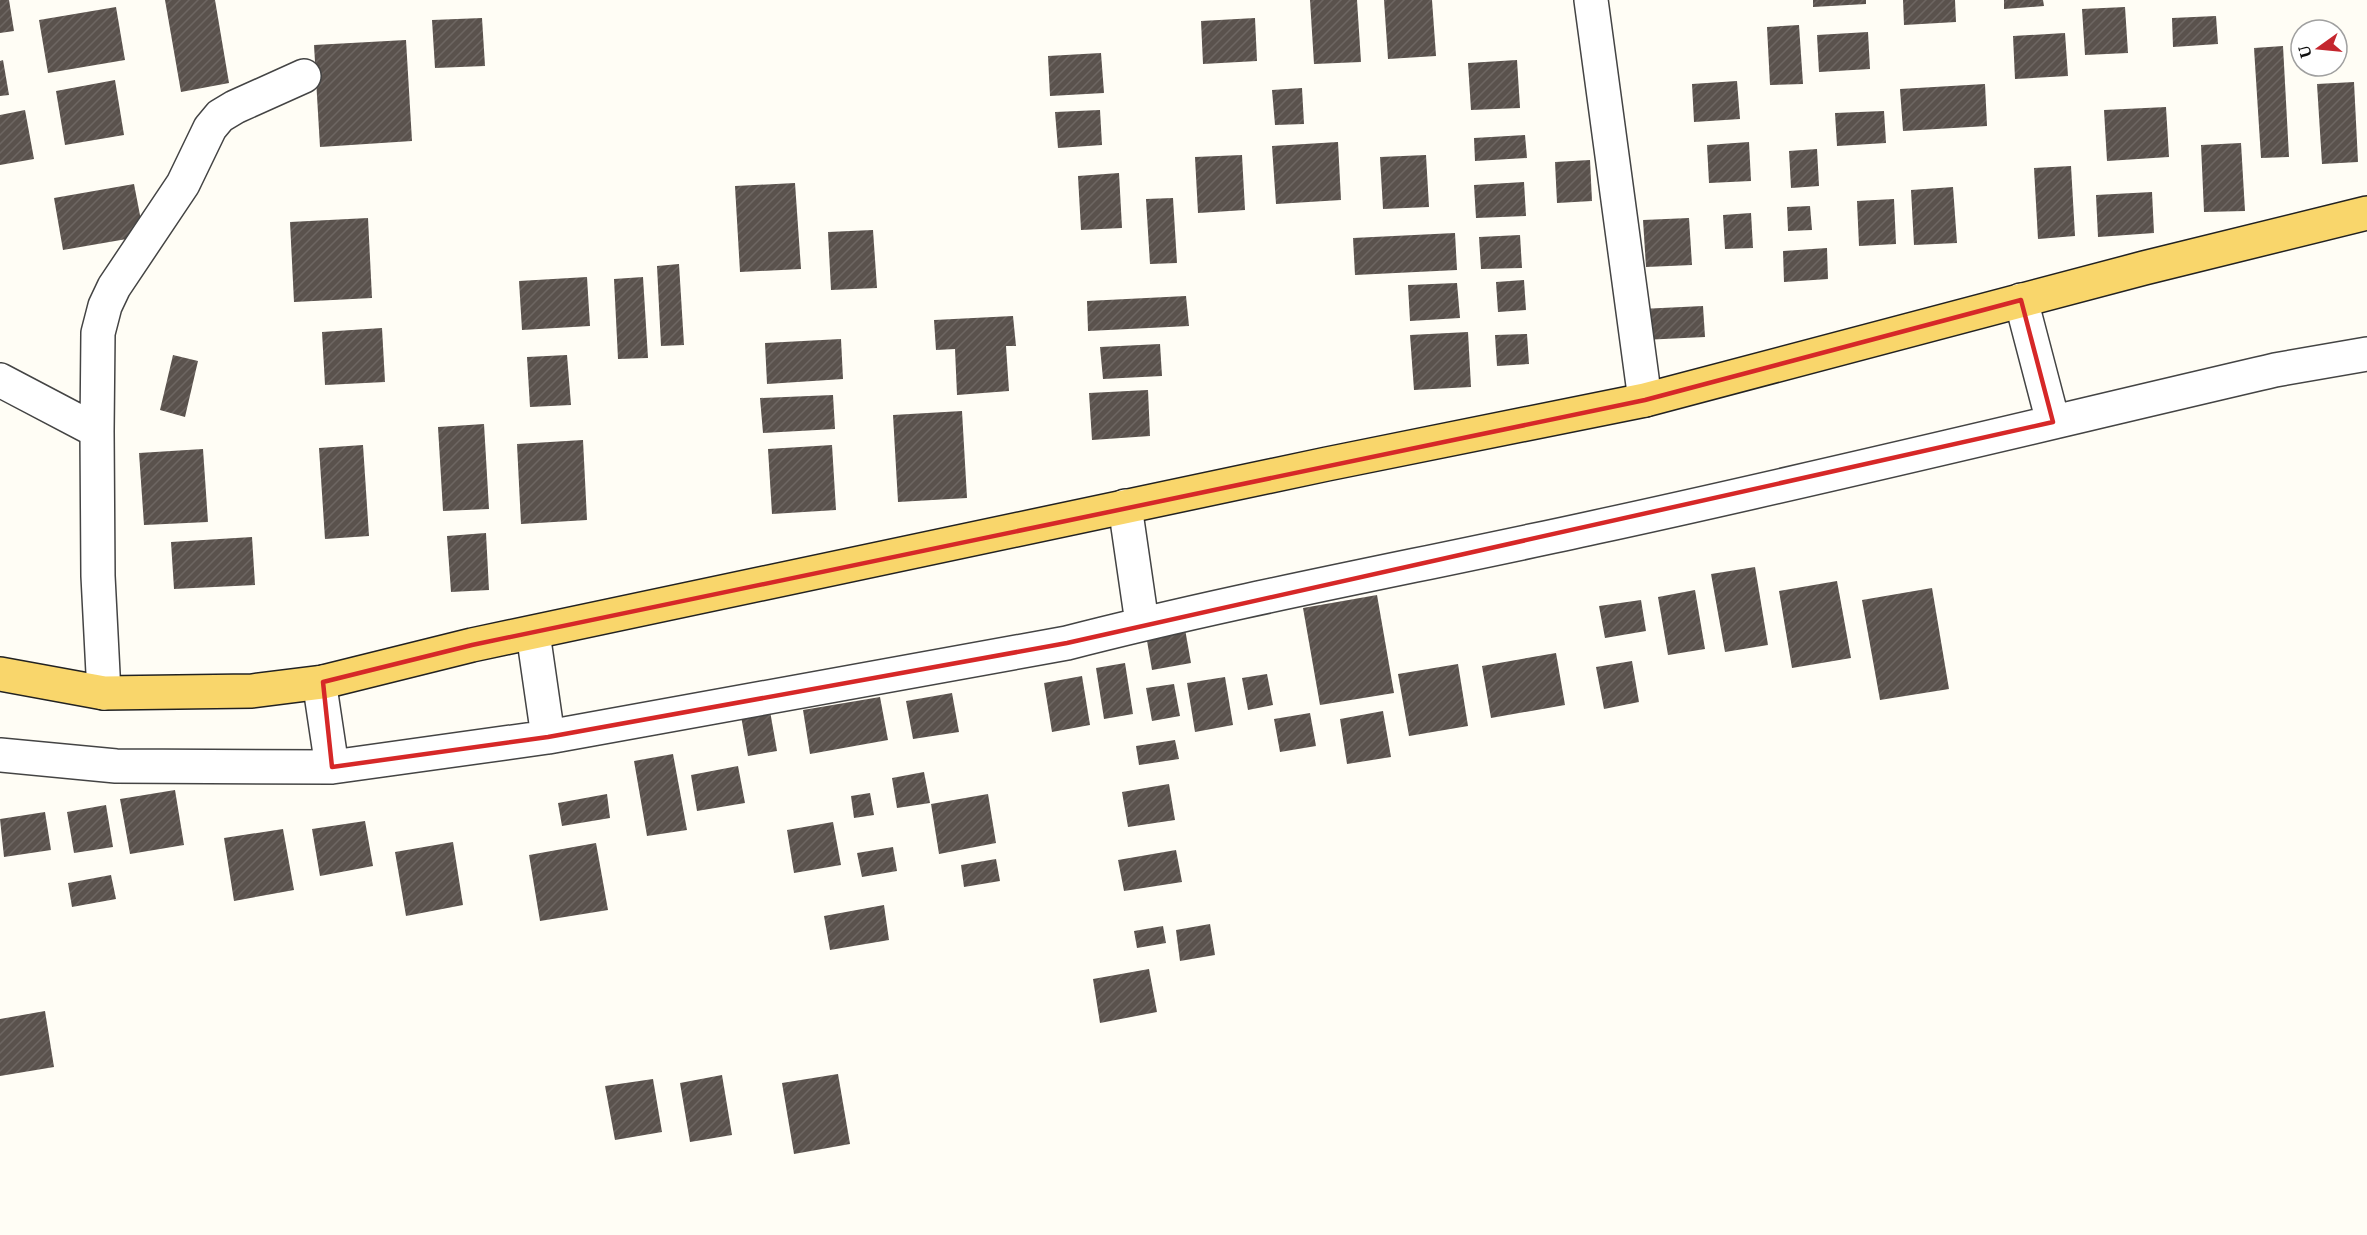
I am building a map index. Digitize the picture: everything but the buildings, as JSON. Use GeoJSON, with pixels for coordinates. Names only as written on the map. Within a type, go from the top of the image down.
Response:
{"type":"FeatureCollection","features":[{"type":"Feature","properties":{"kind":"main road"},"geometry":{"type":"LineString","coordinates":[[0,674],[104,693],[252,691],[322,685],[471,645],[534,638],[1645,400],[2021,300],[2367,213]]}},
{"type":"Feature","properties":{"kind":"street"},"geometry":{"type":"LineString","coordinates":[[1591,0],[1645,400]]}},
{"type":"Feature","properties":{"kind":"street"},"geometry":{"type":"LineString","coordinates":[[104,693],[98,576],[96,431],[98,333],[105,306],[114,286],[183,184],[210,128],[220,116],[235,106],[304,76]]}},
{"type":"Feature","properties":{"kind":"street"},"geometry":{"type":"LineString","coordinates":[[2021,300],[2050,409]]}},
{"type":"Feature","properties":{"kind":"street"},"geometry":{"type":"LineString","coordinates":[[0,755],[116,766],[329,754],[546,725],[1067,643],[1142,623],[1300,588],[1595,527],[2050,409],[2367,354]]}},
{"type":"Feature","properties":{"kind":"street"},"geometry":{"type":"LineString","coordinates":[[0,380],[96,431]]}},
{"type":"Feature","properties":{"kind":"street"},"geometry":{"type":"LineString","coordinates":[[1126,513],[1142,623]]}},
{"type":"Feature","properties":{"kind":"street"},"geometry":{"type":"LineString","coordinates":[[534,638],[546,725]]}},
{"type":"Feature","properties":{"kind":"street"},"geometry":{"type":"LineString","coordinates":[[322,685],[329,754]]}},
{"type":"Feature","properties":{"kind":"highlighted area"},"geometry":{"type":"Polygon","coordinates":[[[2021,300],[2053,422],[1067,643],[548,737],[332,767],[323,682],[472,645],[1645,400],[2021,300]]]}}]}
